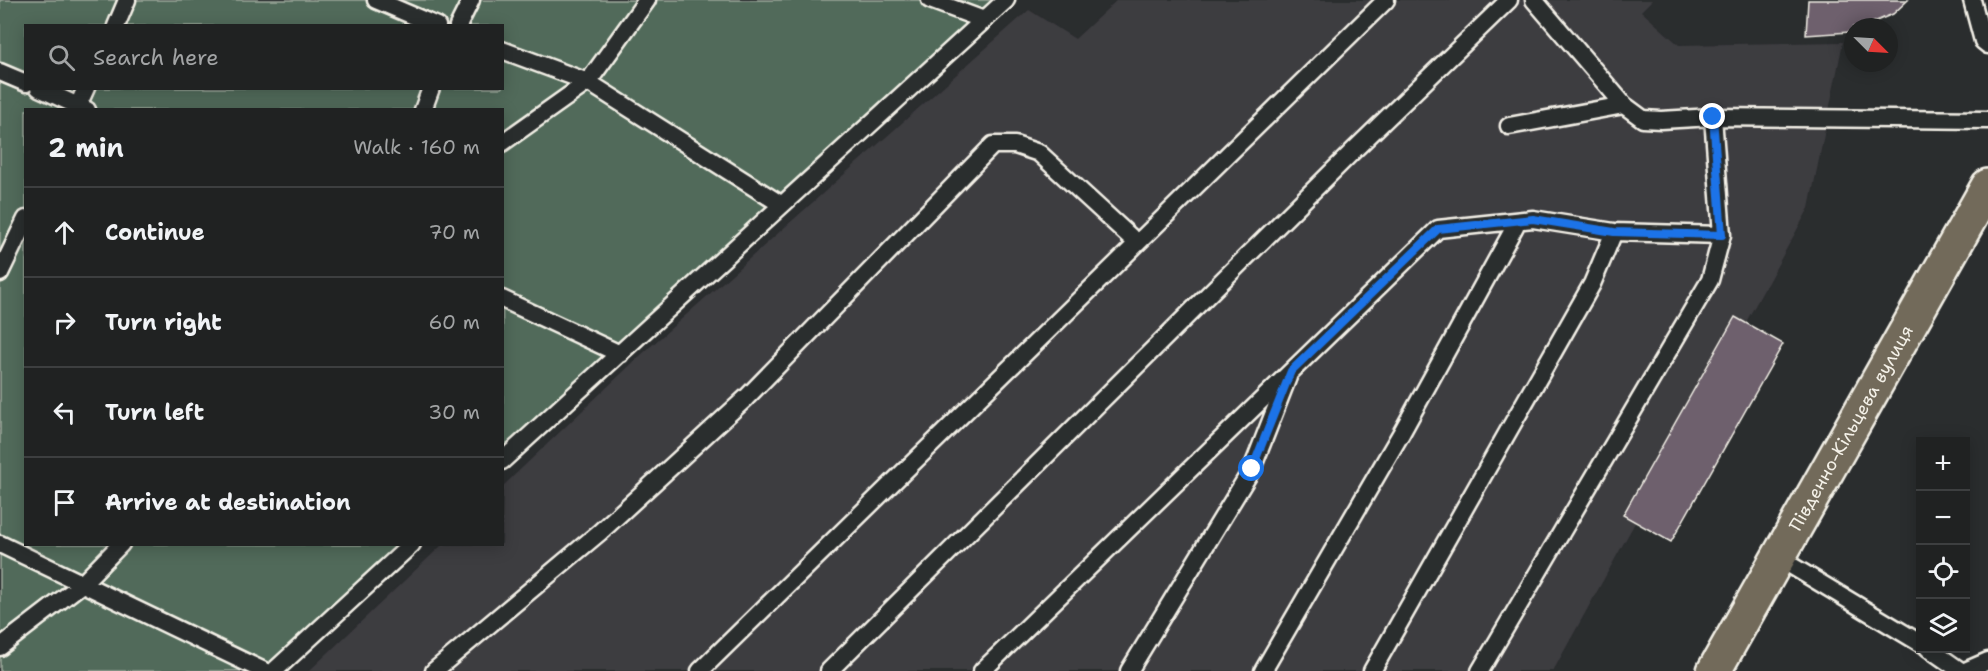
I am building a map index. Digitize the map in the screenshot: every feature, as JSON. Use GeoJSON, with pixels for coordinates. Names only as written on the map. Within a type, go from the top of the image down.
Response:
{"type":"FeatureCollection","features":[{"type":"Feature","properties":{"kind":"main road","name":"Південно-Кільцева вулиця"},"geometry":{"type":"LineString","coordinates":[[1714,671],[1988,186]]}},
{"type":"Feature","properties":{"kind":"lane"},"geometry":{"type":"LineString","coordinates":[[117,24],[128,0]]}},
{"type":"Feature","properties":{"kind":"lane"},"geometry":{"type":"LineString","coordinates":[[376,0],[433,24]]}},
{"type":"Feature","properties":{"kind":"lane"},"geometry":{"type":"LineString","coordinates":[[459,24],[471,0]]}},
{"type":"Feature","properties":{"kind":"lane"},"geometry":{"type":"LineString","coordinates":[[504,142],[588,82],[647,0]]}},
{"type":"Feature","properties":{"kind":"lane"},"geometry":{"type":"LineString","coordinates":[[930,0],[984,20]]}},
{"type":"Feature","properties":{"kind":"lane"},"geometry":{"type":"LineString","coordinates":[[504,459],[1006,0]]}},
{"type":"Feature","properties":{"kind":"lane"},"geometry":{"type":"LineString","coordinates":[[700,671],[1386,0]]}},
{"type":"Feature","properties":{"kind":"lane"},"geometry":{"type":"LineString","coordinates":[[828,671],[1354,150],[1509,0]]}},
{"type":"Feature","properties":{"kind":"lane"},"geometry":{"type":"LineString","coordinates":[[1534,0],[1624,105],[1643,119],[1713,117],[1988,120]]}},
{"type":"Feature","properties":{"kind":"lane"},"geometry":{"type":"LineString","coordinates":[[1972,0],[1983,41],[1988,45]]}},
{"type":"Feature","properties":{"kind":"lane"},"geometry":{"type":"LineString","coordinates":[[504,51],[588,82],[782,205]]}},
{"type":"Feature","properties":{"kind":"lane"},"geometry":{"type":"LineString","coordinates":[[0,72],[24,82]]}},
{"type":"Feature","properties":{"kind":"lane"},"geometry":{"type":"LineString","coordinates":[[43,90],[81,108],[86,90]]}},
{"type":"Feature","properties":{"kind":"lane"},"geometry":{"type":"LineString","coordinates":[[424,108],[430,90]]}},
{"type":"Feature","properties":{"kind":"lane"},"geometry":{"type":"LineString","coordinates":[[1509,126],[1624,105]]}},
{"type":"Feature","properties":{"kind":"lane"},"geometry":{"type":"LineString","coordinates":[[1480,671],[1710,280],[1722,235],[1713,117]]}},
{"type":"Feature","properties":{"kind":"lane"},"geometry":{"type":"LineString","coordinates":[[434,671],[600,532],[746,398],[993,145],[1015,146],[1039,153],[1137,243]]}},
{"type":"Feature","properties":{"kind":"lane"},"geometry":{"type":"LineString","coordinates":[[982,671],[1438,229],[1533,219],[1614,232],[1722,235]]}},
{"type":"Feature","properties":{"kind":"lane"},"geometry":{"type":"LineString","coordinates":[[1263,671],[1402,432],[1518,221]]}},
{"type":"Feature","properties":{"kind":"lane"},"geometry":{"type":"LineString","coordinates":[[0,273],[24,223]]}},
{"type":"Feature","properties":{"kind":"lane"},"geometry":{"type":"LineString","coordinates":[[1372,671],[1592,284],[1614,232]]}},
{"type":"Feature","properties":{"kind":"lane"},"geometry":{"type":"LineString","coordinates":[[504,300],[620,354]]}},
{"type":"Feature","properties":{"kind":"lane"},"geometry":{"type":"LineString","coordinates":[[1129,671],[1252,469],[1291,371]]}},
{"type":"Feature","properties":{"kind":"lane"},"geometry":{"type":"LineString","coordinates":[[0,544],[264,671]]}},
{"type":"Feature","properties":{"kind":"lane"},"geometry":{"type":"LineString","coordinates":[[0,647],[82,584],[119,546]]}},
{"type":"Feature","properties":{"kind":"lane"},"geometry":{"type":"LineString","coordinates":[[274,671],[410,546]]}},
{"type":"Feature","properties":{"kind":"lane"},"geometry":{"type":"LineString","coordinates":[[1777,557],[1916,641]]}},
{"type":"Feature","properties":{"kind":"lane"},"geometry":{"type":"LineString","coordinates":[[1936,653],[1963,671],[1988,661]]}},
{"type":"Feature","properties":{"kind":"shaded area"},"geometry":{"type":"Polygon","coordinates":[[[1117,0],[1652,0],[1641,11],[1679,45],[1843,42],[1809,208],[1553,671],[309,671],[441,546],[504,546],[504,485],[641,355],[1029,10],[1075,39],[1117,0]]]}},
{"type":"Feature","properties":{"kind":"green space"},"geometry":{"type":"Polygon","coordinates":[[[0,0],[999,0],[504,466],[504,108],[24,108],[24,546],[419,546],[285,671],[0,671],[0,0]]]}},
{"type":"Feature","properties":{"kind":"building"},"geometry":{"type":"Polygon","coordinates":[[[1808,0],[1908,0],[1893,14],[1883,18],[1844,18],[1844,32],[1806,35],[1808,0]]]}},
{"type":"Feature","properties":{"kind":"building"},"geometry":{"type":"Polygon","coordinates":[[[1735,317],[1783,344],[1671,542],[1623,515],[1735,317]]]}},
{"type":"Feature","properties":{"kind":"route"},"geometry":{"type":"LineString","coordinates":[[1252,469],[1291,371],[1438,229],[1533,219],[1614,232],[1722,235],[1713,117]]}}]}
